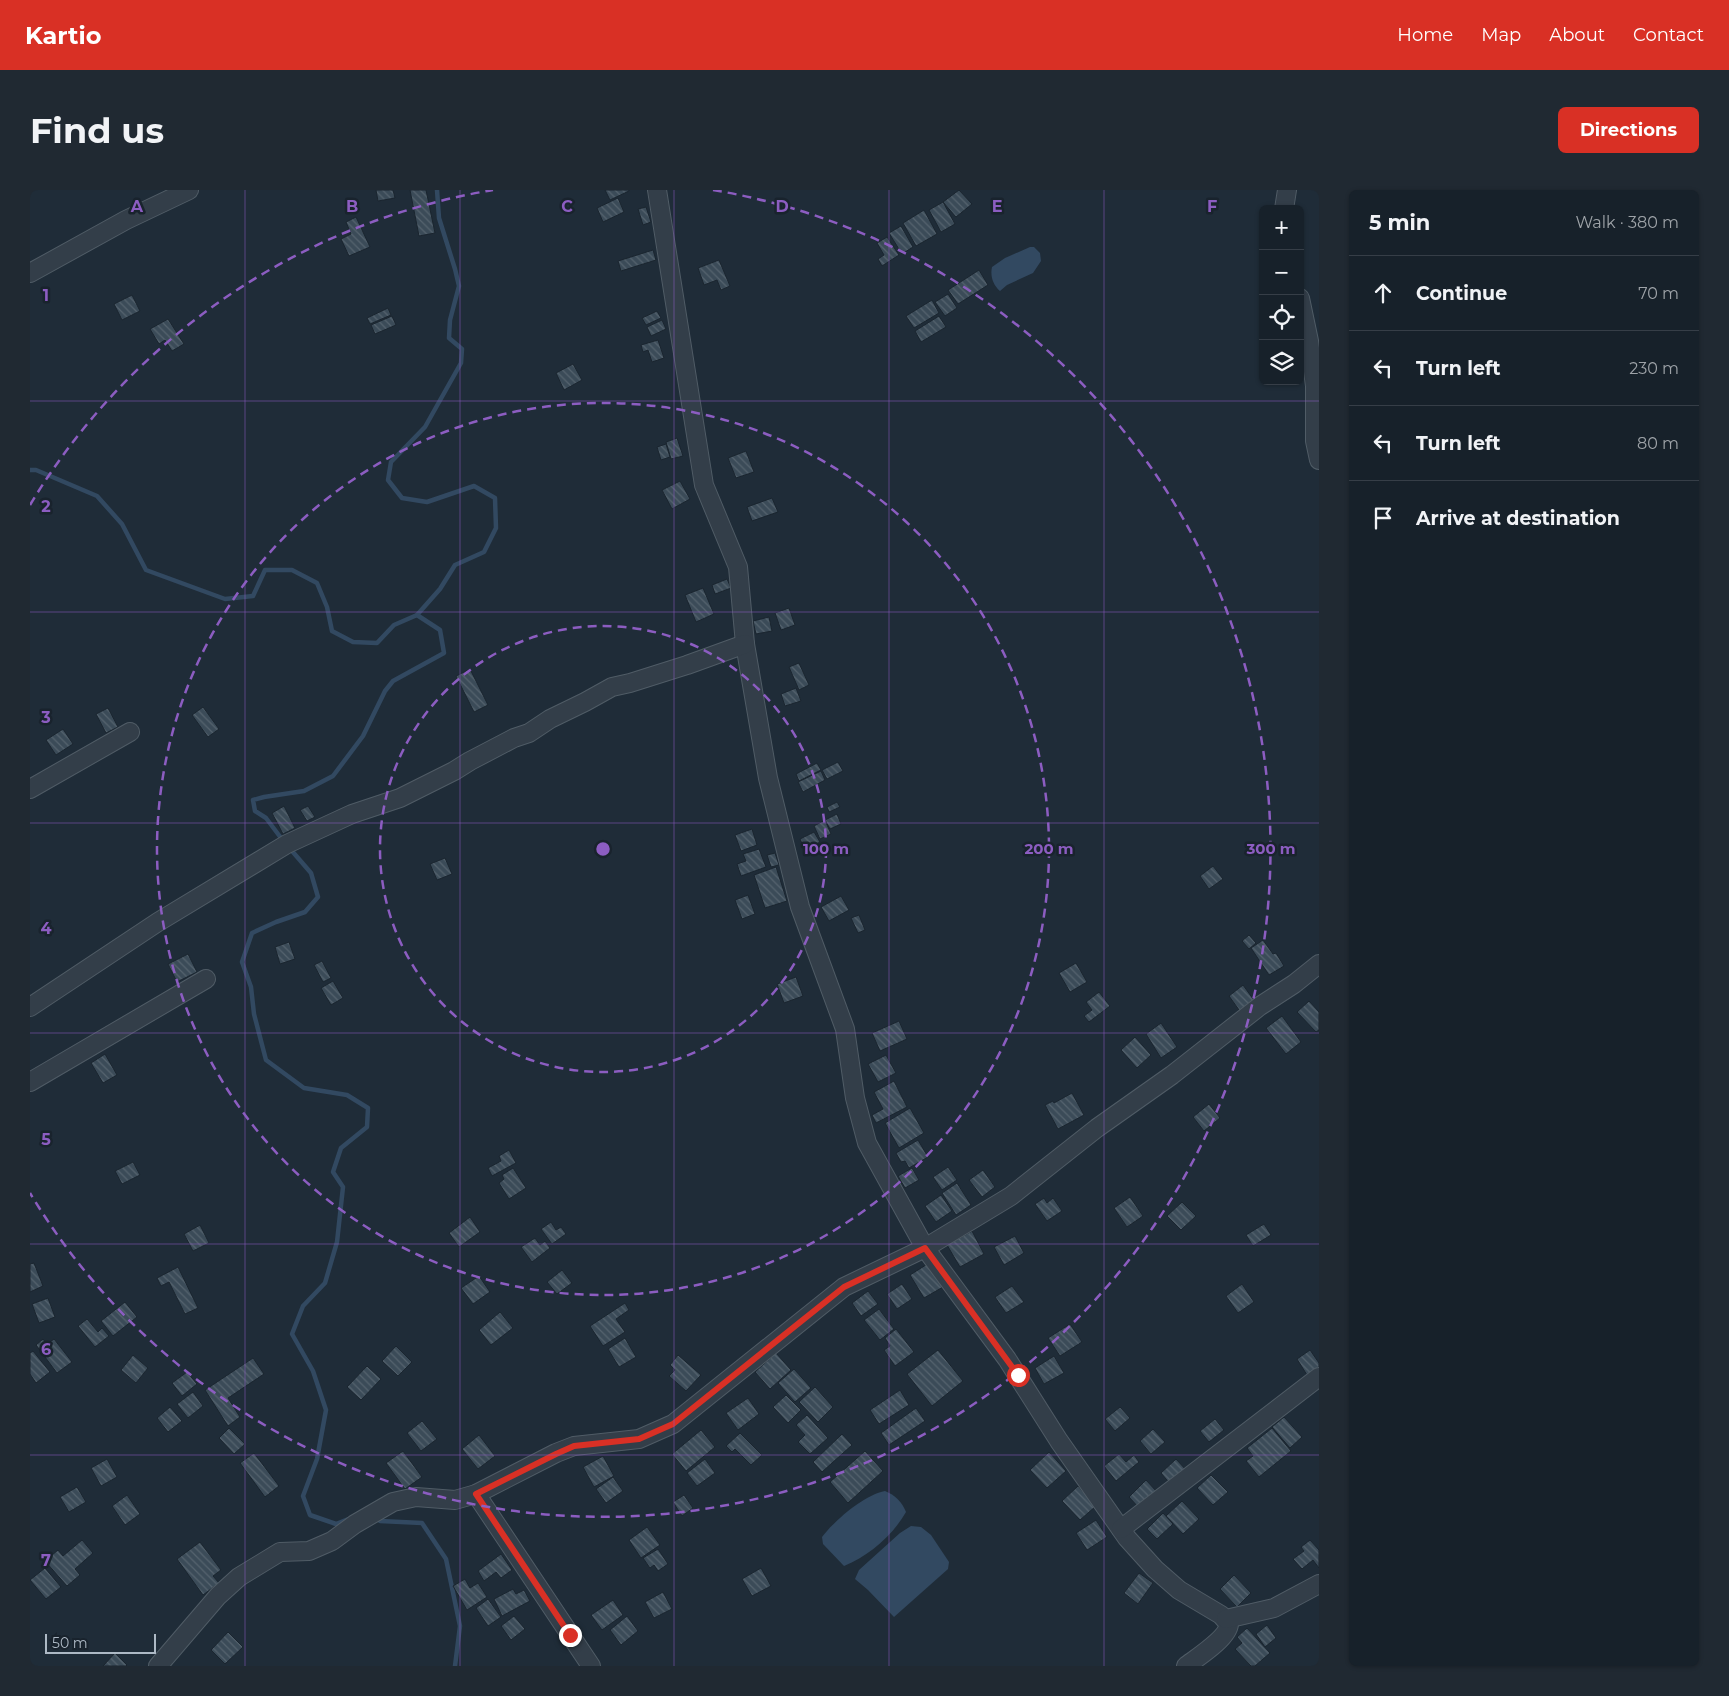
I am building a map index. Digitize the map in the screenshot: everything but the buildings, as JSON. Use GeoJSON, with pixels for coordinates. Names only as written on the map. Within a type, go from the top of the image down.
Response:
{"type":"FeatureCollection","features":[{"type":"Feature","properties":{"kind":"street"},"geometry":{"type":"LineString","coordinates":[[30,272],[119,224],[189,190]]}},
{"type":"Feature","properties":{"kind":"street"},"geometry":{"type":"LineString","coordinates":[[657,190],[704,485],[738,567],[745,644],[768,778],[800,907],[845,1029],[855,1098],[866,1142],[925,1248],[1007,1359],[1059,1441],[1121,1530],[1155,1569],[1180,1590],[1226,1619],[1229,1624],[1227,1632],[1186,1666]]}},
{"type":"Feature","properties":{"kind":"street"},"geometry":{"type":"LineString","coordinates":[[1285,205],[1287,190]]}},
{"type":"Feature","properties":{"kind":"street"},"geometry":{"type":"LineString","coordinates":[[1304,317],[1315,386],[1315,441],[1319,460]]}},
{"type":"Feature","properties":{"kind":"street"},"geometry":{"type":"LineString","coordinates":[[30,1007],[158,922],[287,844],[352,814],[400,798],[514,738],[529,733],[550,719],[612,687],[687,665],[745,644]]}},
{"type":"Feature","properties":{"kind":"street"},"geometry":{"type":"LineString","coordinates":[[30,789],[130,732]]}},
{"type":"Feature","properties":{"kind":"street"},"geometry":{"type":"LineString","coordinates":[[158,1666],[218,1596],[239,1577],[280,1552],[309,1551],[332,1541],[355,1524],[393,1502],[416,1497],[456,1500],[476,1494],[574,1446],[639,1439],[673,1424],[844,1287],[925,1248],[1012,1196],[1097,1128],[1319,964]]}},
{"type":"Feature","properties":{"kind":"street"},"geometry":{"type":"LineString","coordinates":[[30,1082],[206,980]]}},
{"type":"Feature","properties":{"kind":"street"},"geometry":{"type":"LineString","coordinates":[[1121,1530],[1319,1377]]}},
{"type":"Feature","properties":{"kind":"street"},"geometry":{"type":"LineString","coordinates":[[476,1494],[591,1666]]}},
{"type":"Feature","properties":{"kind":"street"},"geometry":{"type":"LineString","coordinates":[[1226,1619],[1274,1608],[1319,1584]]}},
{"type":"Feature","properties":{"kind":"water"},"geometry":{"type":"Polygon","coordinates":[[[1034,247],[1040,253],[1041,261],[1033,273],[1007,285],[1000,291],[991,274],[992,267],[1005,258],[1034,247]]]}},
{"type":"Feature","properties":{"kind":"water"},"geometry":{"type":"Polygon","coordinates":[[[885,1491],[898,1499],[906,1512],[901,1521],[880,1544],[862,1557],[844,1566],[823,1544],[822,1537],[850,1509],[868,1497],[885,1491]]]}},
{"type":"Feature","properties":{"kind":"water"},"geometry":{"type":"Polygon","coordinates":[[[911,1526],[921,1527],[931,1535],[949,1562],[948,1569],[894,1617],[855,1579],[859,1570],[900,1533],[911,1526]]]}},
{"type":"Feature","properties":{"kind":"waterway"},"geometry":{"type":"LineString","coordinates":[[417,615],[440,589],[455,565],[484,552],[496,528],[495,498],[474,486],[427,502],[402,498],[388,480],[391,462],[425,427],[461,363],[462,349],[449,338],[450,320],[459,286],[439,218],[437,190]]}},
{"type":"Feature","properties":{"kind":"waterway"},"geometry":{"type":"LineString","coordinates":[[30,470],[36,470],[97,496],[122,524],[146,570],[225,599],[253,596],[265,570],[292,570],[317,583],[327,607],[332,631],[353,642],[377,643],[394,625],[417,615],[440,630],[444,653],[393,681],[385,691],[363,736],[333,776],[304,791],[253,800],[255,811],[266,818],[281,838]]}},
{"type":"Feature","properties":{"kind":"waterway"},"geometry":{"type":"LineString","coordinates":[[292,851],[311,873],[318,897],[305,912],[252,933],[242,962],[251,987],[254,1014],[266,1060],[304,1088],[347,1095],[368,1108],[367,1127],[341,1148],[333,1172],[343,1187],[337,1242],[325,1283],[303,1306],[292,1334],[313,1371],[326,1410],[317,1459],[303,1496],[310,1515],[336,1524],[351,1518]]}},
{"type":"Feature","properties":{"kind":"waterway"},"geometry":{"type":"LineString","coordinates":[[380,1521],[422,1523],[446,1559],[460,1626],[455,1666]]}},
{"type":"Feature","properties":{"kind":"route"},"geometry":{"type":"LineString","coordinates":[[570,1635],[476,1494],[574,1446],[639,1439],[673,1424],[844,1287],[925,1248],[1018,1375]]}}]}
